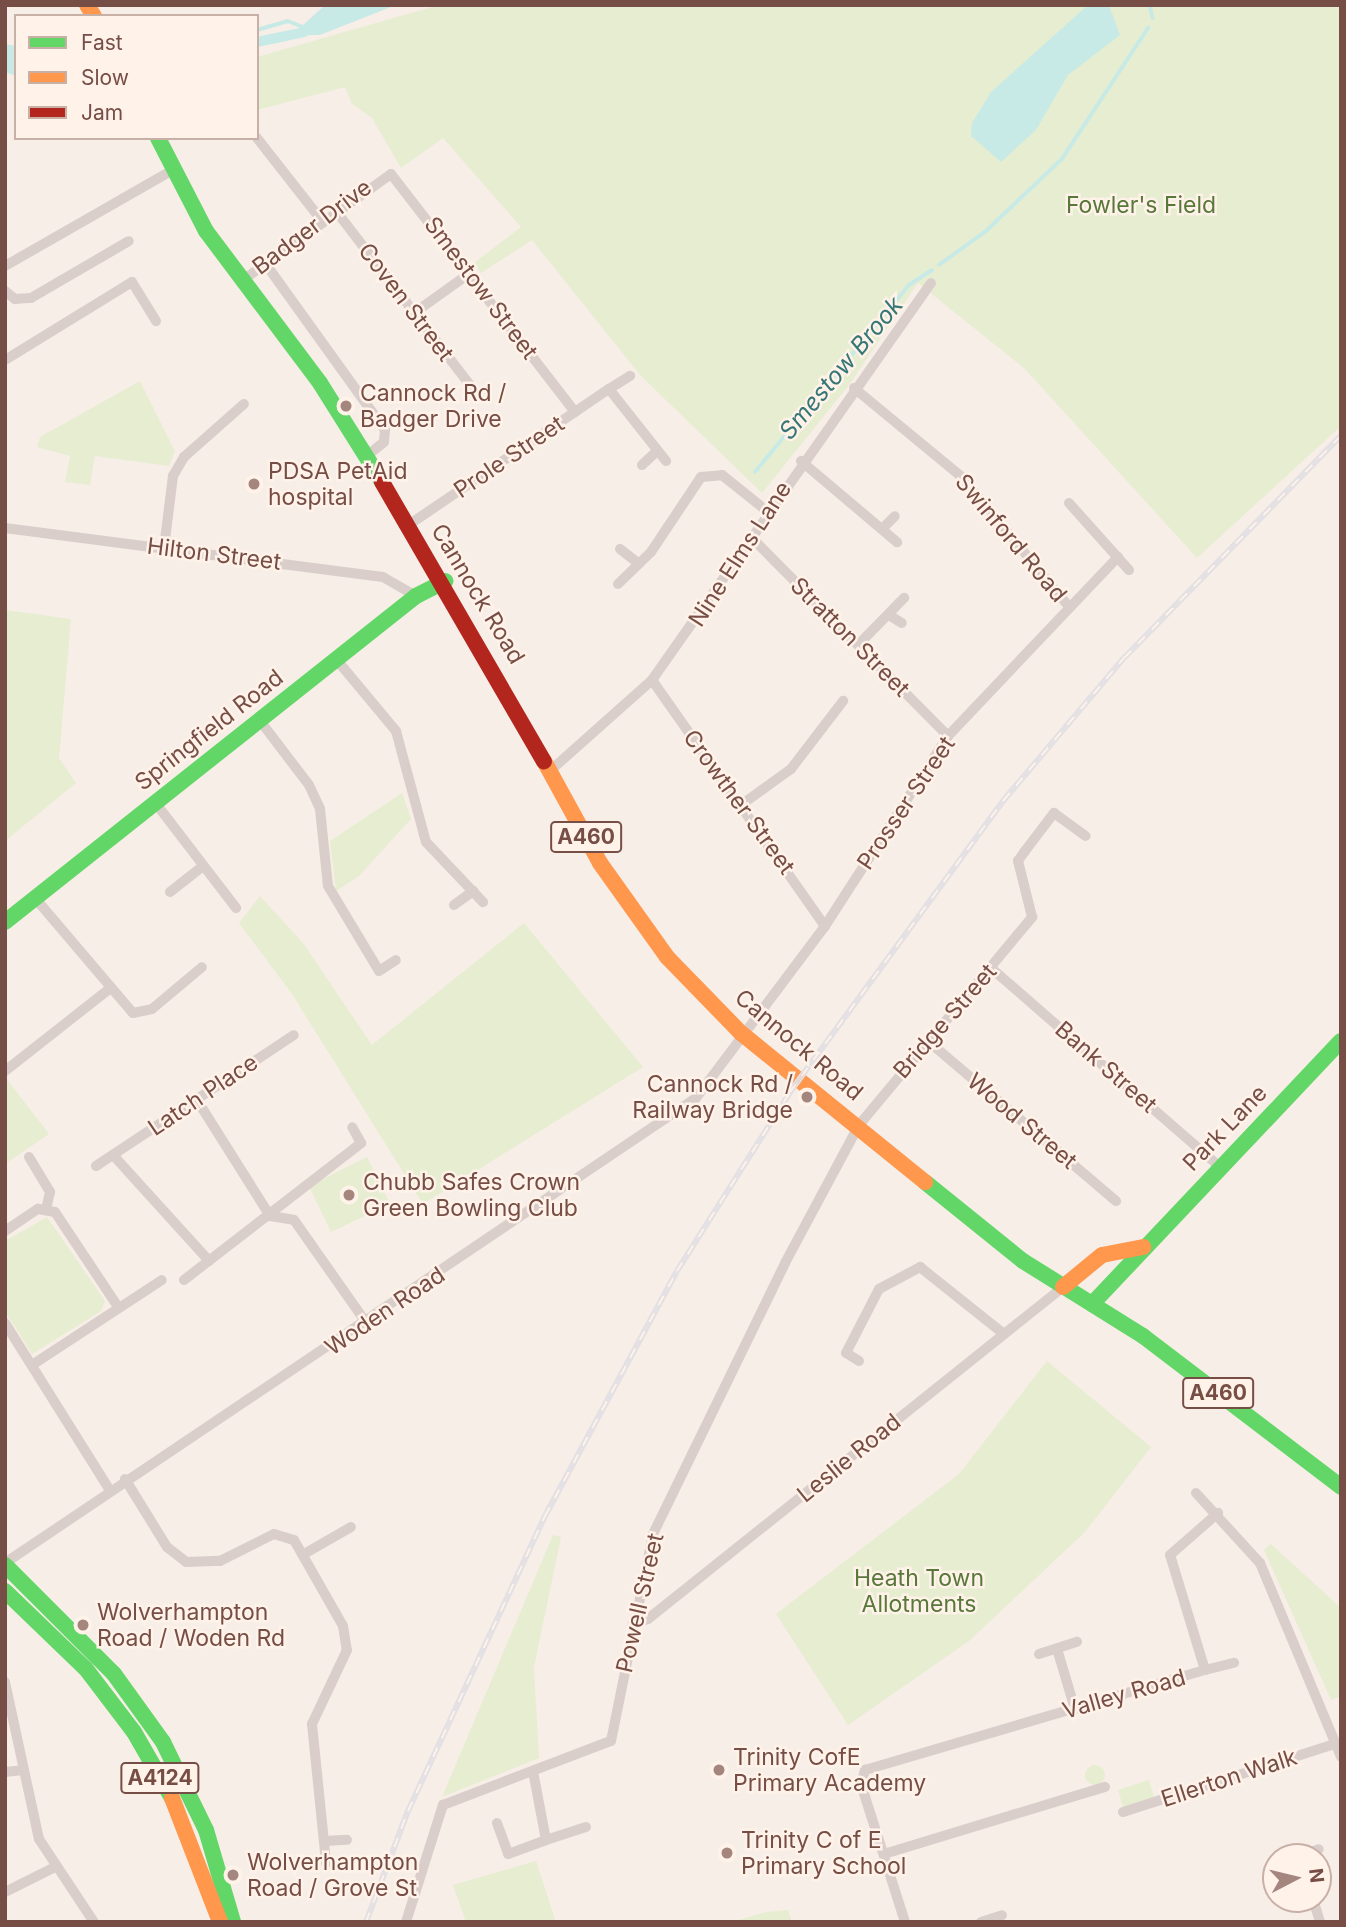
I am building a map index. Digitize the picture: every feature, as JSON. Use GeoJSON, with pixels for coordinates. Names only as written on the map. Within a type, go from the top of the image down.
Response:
{"type":"FeatureCollection","features":[{"type":"Feature","properties":{"kind":"main road","name":"Cannock Road"},"geometry":{"type":"LineString","coordinates":[[159,140],[171,171],[367,456],[410,524],[635,915],[741,1032],[1063,1287],[1092,1304],[1341,1486]]}},
{"type":"Feature","properties":{"kind":"main road","name":"Springfield Road"},"geometry":{"type":"LineString","coordinates":[[5,922],[154,801],[261,722],[416,596],[445,581]]}},
{"type":"Feature","properties":{"kind":"main road","name":"Park Lane"},"geometry":{"type":"LineString","coordinates":[[1092,1304],[1143,1247],[1341,1041]]}},
{"type":"Feature","properties":{"kind":"main road"},"geometry":{"type":"LineString","coordinates":[[1063,1287],[1102,1255],[1143,1247]]}},
{"type":"Feature","properties":{"kind":"main road","name":"A4124"},"geometry":{"type":"LineString","coordinates":[[5,1564],[114,1674],[163,1742],[206,1830],[233,1922]]}},
{"type":"Feature","properties":{"kind":"main road","name":"A4124"},"geometry":{"type":"LineString","coordinates":[[5,1591],[86,1669],[134,1732],[180,1813],[220,1922]]}},
{"type":"Feature","properties":{"kind":"street"},"geometry":{"type":"LineString","coordinates":[[259,140],[322,221]]}},
{"type":"Feature","properties":{"kind":"street"},"geometry":{"type":"LineString","coordinates":[[5,266],[171,171]]}},
{"type":"Feature","properties":{"kind":"street","name":"Badger Drive"},"geometry":{"type":"LineString","coordinates":[[243,279],[382,175]]}},
{"type":"Feature","properties":{"kind":"street","name":"Smestow Street"},"geometry":{"type":"LineString","coordinates":[[382,175],[396,176],[575,412]]}},
{"type":"Feature","properties":{"kind":"street","name":"Coven Street"},"geometry":{"type":"LineString","coordinates":[[336,211],[476,393]]}},
{"type":"Feature","properties":{"kind":"street"},"geometry":{"type":"LineString","coordinates":[[5,290],[15,299],[31,298],[129,242]]}},
{"type":"Feature","properties":{"kind":"street"},"geometry":{"type":"LineString","coordinates":[[265,263],[385,430],[384,442],[367,456]]}},
{"type":"Feature","properties":{"kind":"street"},"geometry":{"type":"LineString","coordinates":[[414,313],[470,273]]}},
{"type":"Feature","properties":{"kind":"street"},"geometry":{"type":"LineString","coordinates":[[5,360],[132,282],[156,321]]}},
{"type":"Feature","properties":{"kind":"street","name":"Nine Elms Lane"},"geometry":{"type":"LineString","coordinates":[[551,770],[652,680],[752,538],[801,461],[931,283]]}},
{"type":"Feature","properties":{"kind":"street","name":"Prole Street"},"geometry":{"type":"LineString","coordinates":[[410,524],[630,376]]}},
{"type":"Feature","properties":{"kind":"street","name":"Swinford Road"},"geometry":{"type":"LineString","coordinates":[[854,388],[962,477],[1069,607]]}},
{"type":"Feature","properties":{"kind":"street"},"geometry":{"type":"LineString","coordinates":[[609,389],[666,461]]}},
{"type":"Feature","properties":{"kind":"street"},"geometry":{"type":"LineString","coordinates":[[164,548],[173,476],[184,457],[244,404]]}},
{"type":"Feature","properties":{"kind":"street"},"geometry":{"type":"LineString","coordinates":[[642,464],[657,452]]}},
{"type":"Feature","properties":{"kind":"street"},"geometry":{"type":"LineString","coordinates":[[801,461],[897,542]]}},
{"type":"Feature","properties":{"kind":"street"},"geometry":{"type":"LineString","coordinates":[[618,584],[639,564],[701,477],[722,475],[767,511]]}},
{"type":"Feature","properties":{"kind":"street"},"geometry":{"type":"LineString","coordinates":[[1069,503],[1129,570]]}},
{"type":"Feature","properties":{"kind":"street"},"geometry":{"type":"LineString","coordinates":[[882,529],[895,516]]}},
{"type":"Feature","properties":{"kind":"street","name":"Hilton Street"},"geometry":{"type":"LineString","coordinates":[[5,528],[383,577],[416,596]]}},
{"type":"Feature","properties":{"kind":"street","name":"Stratton Street"},"geometry":{"type":"LineString","coordinates":[[752,538],[948,736]]}},
{"type":"Feature","properties":{"kind":"street"},"geometry":{"type":"LineString","coordinates":[[620,550],[639,564]]}},
{"type":"Feature","properties":{"kind":"street","name":"Prosser Street"},"geometry":{"type":"LineString","coordinates":[[741,1032],[825,926],[948,736],[1118,557]]}},
{"type":"Feature","properties":{"kind":"street"},"geometry":{"type":"LineString","coordinates":[[858,645],[904,598]]}},
{"type":"Feature","properties":{"kind":"street"},"geometry":{"type":"LineString","coordinates":[[890,615],[902,623]]}},
{"type":"Feature","properties":{"kind":"street"},"geometry":{"type":"LineString","coordinates":[[336,659],[396,731],[426,842],[483,902]]}},
{"type":"Feature","properties":{"kind":"street","name":"Crowther Street"},"geometry":{"type":"LineString","coordinates":[[652,680],[825,926]]}},
{"type":"Feature","properties":{"kind":"street"},"geometry":{"type":"LineString","coordinates":[[741,805],[791,769],[843,701]]}},
{"type":"Feature","properties":{"kind":"street"},"geometry":{"type":"LineString","coordinates":[[261,722],[309,785],[320,809],[328,886],[379,971],[396,960]]}},
{"type":"Feature","properties":{"kind":"street"},"geometry":{"type":"LineString","coordinates":[[154,801],[236,908]]}},
{"type":"Feature","properties":{"kind":"street","name":"Bridge Street"},"geometry":{"type":"LineString","coordinates":[[859,1125],[1032,916],[1019,867],[1025,852],[1054,813],[1086,836]]}},
{"type":"Feature","properties":{"kind":"street"},"geometry":{"type":"LineString","coordinates":[[170,892],[203,866]]}},
{"type":"Feature","properties":{"kind":"street"},"geometry":{"type":"LineString","coordinates":[[454,905],[473,891]]}},
{"type":"Feature","properties":{"kind":"street"},"geometry":{"type":"LineString","coordinates":[[35,898],[126,1010],[140,1013],[202,967]]}},
{"type":"Feature","properties":{"kind":"street","name":"Bank Street"},"geometry":{"type":"LineString","coordinates":[[991,968],[1220,1167]]}},
{"type":"Feature","properties":{"kind":"street"},"geometry":{"type":"LineString","coordinates":[[5,1071],[108,990]]}},
{"type":"Feature","properties":{"kind":"street","name":"Woden Road"},"geometry":{"type":"LineString","coordinates":[[5,1564],[109,1489],[367,1324],[673,1118],[696,1098],[741,1032]]}},
{"type":"Feature","properties":{"kind":"street","name":"Latch Place"},"geometry":{"type":"LineString","coordinates":[[96,1166],[294,1035]]}},
{"type":"Feature","properties":{"kind":"street","name":"Wood Street"},"geometry":{"type":"LineString","coordinates":[[928,1041],[1116,1201]]}},
{"type":"Feature","properties":{"kind":"street"},"geometry":{"type":"LineString","coordinates":[[197,1100],[270,1216],[294,1220],[367,1324]]}},
{"type":"Feature","properties":{"kind":"street","name":"Powell Street"},"geometry":{"type":"LineString","coordinates":[[406,1922],[443,1805],[611,1741],[632,1625],[657,1524],[859,1125]]}},
{"type":"Feature","properties":{"kind":"street"},"geometry":{"type":"LineString","coordinates":[[184,1280],[270,1216],[285,1196],[361,1143],[352,1127]]}},
{"type":"Feature","properties":{"kind":"street"},"geometry":{"type":"LineString","coordinates":[[113,1155],[209,1261]]}},
{"type":"Feature","properties":{"kind":"street"},"geometry":{"type":"LineString","coordinates":[[29,1157],[50,1192],[46,1209]]}},
{"type":"Feature","properties":{"kind":"street"},"geometry":{"type":"LineString","coordinates":[[5,1231],[46,1209],[55,1212],[118,1307]]}},
{"type":"Feature","properties":{"kind":"street"},"geometry":{"type":"LineString","coordinates":[[859,1360],[846,1353],[879,1289],[920,1268],[1004,1334]]}},
{"type":"Feature","properties":{"kind":"street"},"geometry":{"type":"LineString","coordinates":[[32,1365],[162,1280]]}},
{"type":"Feature","properties":{"kind":"street","name":"Leslie Road"},"geometry":{"type":"LineString","coordinates":[[632,1625],[648,1619],[1063,1287]]}},
{"type":"Feature","properties":{"kind":"street"},"geometry":{"type":"LineString","coordinates":[[6,1325],[109,1489]]}},
{"type":"Feature","properties":{"kind":"street"},"geometry":{"type":"LineString","coordinates":[[125,1479],[167,1547],[186,1562],[220,1561],[274,1534],[294,1540],[344,1626],[347,1650],[312,1724],[326,1863]]}},
{"type":"Feature","properties":{"kind":"street"},"geometry":{"type":"LineString","coordinates":[[1196,1493],[1218,1513],[1260,1563],[1341,1757]]}},
{"type":"Feature","properties":{"kind":"street","name":"Valley Road"},"geometry":{"type":"LineString","coordinates":[[884,1854],[861,1784],[865,1770],[1205,1671],[1170,1555],[1218,1513]]}},
{"type":"Feature","properties":{"kind":"street"},"geometry":{"type":"LineString","coordinates":[[304,1554],[351,1527]]}},
{"type":"Feature","properties":{"kind":"street"},"geometry":{"type":"LineString","coordinates":[[1038,1654],[1077,1642]]}},
{"type":"Feature","properties":{"kind":"street"},"geometry":{"type":"LineString","coordinates":[[1057,1649],[1075,1709]]}},
{"type":"Feature","properties":{"kind":"street"},"geometry":{"type":"LineString","coordinates":[[1205,1671],[1234,1663]]}},
{"type":"Feature","properties":{"kind":"street"},"geometry":{"type":"LineString","coordinates":[[5,1682],[30,1814],[55,1867],[94,1922]]}},
{"type":"Feature","properties":{"kind":"street","name":"Ellerton Walk"},"geometry":{"type":"LineString","coordinates":[[1123,1812],[1335,1744]]}},
{"type":"Feature","properties":{"kind":"street"},"geometry":{"type":"LineString","coordinates":[[5,1772],[23,1770]]}},
{"type":"Feature","properties":{"kind":"street"},"geometry":{"type":"LineString","coordinates":[[533,1772],[546,1840]]}},
{"type":"Feature","properties":{"kind":"street"},"geometry":{"type":"LineString","coordinates":[[905,1922],[884,1854],[1105,1787]]}},
{"type":"Feature","properties":{"kind":"street"},"geometry":{"type":"LineString","coordinates":[[497,1823],[508,1854],[586,1827]]}},
{"type":"Feature","properties":{"kind":"street"},"geometry":{"type":"LineString","coordinates":[[325,1841],[347,1840]]}},
{"type":"Feature","properties":{"kind":"street"},"geometry":{"type":"LineString","coordinates":[[5,1892],[55,1867]]}},
{"type":"Feature","properties":{"kind":"street"},"geometry":{"type":"LineString","coordinates":[[981,1922],[1002,1915]]}},
{"type":"Feature","properties":{"kind":"green space","name":"Fowler's Field"},"geometry":{"type":"Polygon","coordinates":[[[439,5],[1341,5],[1341,426],[1197,558],[1024,368],[918,283],[849,385],[762,493],[640,375],[532,240],[481,273],[474,263],[521,227],[443,138],[401,168],[372,118],[352,104],[345,87],[259,109],[259,56],[439,5]]]}},
{"type":"Feature","properties":{"kind":"green space"},"geometry":{"type":"Polygon","coordinates":[[[140,381],[175,451],[169,466],[95,456],[90,485],[65,482],[70,456],[37,447],[40,437],[140,381]]]}},
{"type":"Feature","properties":{"kind":"green space"},"geometry":{"type":"Polygon","coordinates":[[[5,610],[71,619],[59,758],[76,783],[5,841],[5,610]]]}},
{"type":"Feature","properties":{"kind":"green space"},"geometry":{"type":"Polygon","coordinates":[[[402,793],[411,819],[359,876],[336,891],[330,841],[402,793]]]}},
{"type":"Feature","properties":{"kind":"green space"},"geometry":{"type":"Polygon","coordinates":[[[260,896],[303,943],[372,1045],[524,923],[643,1067],[423,1204],[292,994],[239,923],[260,896]]]}},
{"type":"Feature","properties":{"kind":"green space"},"geometry":{"type":"Polygon","coordinates":[[[5,1077],[49,1134],[5,1164],[5,1077]]]}},
{"type":"Feature","properties":{"kind":"green space","name":"Chubb Safes Crown Green Bowling Club"},"geometry":{"type":"Polygon","coordinates":[[[367,1157],[390,1204],[331,1232],[309,1186],[367,1157]]]}},
{"type":"Feature","properties":{"kind":"green space"},"geometry":{"type":"Polygon","coordinates":[[[47,1217],[105,1301],[101,1311],[32,1354],[5,1311],[5,1241],[47,1217]]]}},
{"type":"Feature","properties":{"kind":"green space","name":"Heath Town Allotments"},"geometry":{"type":"Polygon","coordinates":[[[1047,1361],[1151,1447],[1085,1532],[969,1641],[848,1725],[776,1614],[959,1474],[1047,1361]]]}},
{"type":"Feature","properties":{"kind":"green space"},"geometry":{"type":"Polygon","coordinates":[[[553,1535],[561,1537],[534,1667],[539,1758],[442,1797],[553,1535]]]}},
{"type":"Feature","properties":{"kind":"green space"},"geometry":{"type":"Polygon","coordinates":[[[1271,1544],[1341,1608],[1341,1696],[1331,1700],[1264,1550],[1271,1544]]]}},
{"type":"Feature","properties":{"kind":"green space"},"geometry":{"type":"Polygon","coordinates":[[[1095,1765],[1102,1768],[1105,1775],[1102,1782],[1095,1785],[1088,1782],[1085,1775],[1088,1768],[1095,1765]]]}},
{"type":"Feature","properties":{"kind":"green space"},"geometry":{"type":"Polygon","coordinates":[[[1149,1780],[1154,1797],[1123,1807],[1118,1790],[1149,1780]]]}},
{"type":"Feature","properties":{"kind":"green space"},"geometry":{"type":"Polygon","coordinates":[[[536,1861],[556,1922],[466,1922],[453,1885],[536,1861]]]}},
{"type":"Feature","properties":{"kind":"green space"},"geometry":{"type":"Polygon","coordinates":[[[788,1910],[792,1922],[732,1922],[766,1912],[788,1910]]]}},
{"type":"Feature","properties":{"kind":"water"},"geometry":{"type":"Polygon","coordinates":[[[325,5],[396,5],[320,35],[292,35],[325,5]]]}},
{"type":"Feature","properties":{"kind":"water"},"geometry":{"type":"Polygon","coordinates":[[[1088,5],[1109,5],[1120,35],[1068,75],[1036,130],[1001,162],[971,136],[972,123],[991,92],[1088,5]]]}},
{"type":"Feature","properties":{"kind":"water"},"geometry":{"type":"Polygon","coordinates":[[[5,44],[14,46],[14,75],[5,72],[5,44]]]}},
{"type":"Feature","properties":{"kind":"waterway","name":"Smestow Brook"},"geometry":{"type":"LineString","coordinates":[[1150,5],[1153,18]]}},
{"type":"Feature","properties":{"kind":"waterway"},"geometry":{"type":"LineString","coordinates":[[259,29],[288,21],[303,27]]}},
{"type":"Feature","properties":{"kind":"waterway","name":"Smestow Brook"},"geometry":{"type":"LineString","coordinates":[[939,265],[985,232],[1062,159],[1148,28]]}},
{"type":"Feature","properties":{"kind":"waterway"},"geometry":{"type":"LineString","coordinates":[[259,42],[304,32]]}},
{"type":"Feature","properties":{"kind":"waterway","name":"Smestow Brook"},"geometry":{"type":"LineString","coordinates":[[755,472],[909,285],[932,270]]}},
{"type":"Feature","properties":{"kind":"railway"},"geometry":{"type":"LineString","coordinates":[[366,1922],[408,1811],[545,1516],[677,1271],[790,1092],[1003,801],[1124,658],[1341,436]]}},
{"type":"Feature","properties":{"kind":"traffic: fast"},"geometry":{"type":"LineString","coordinates":[[159,140],[206,231],[320,383],[382,482]]}},
{"type":"Feature","properties":{"kind":"traffic: fast"},"geometry":{"type":"LineString","coordinates":[[5,922],[416,596],[445,581]]}},
{"type":"Feature","properties":{"kind":"traffic: fast"},"geometry":{"type":"LineString","coordinates":[[1092,1304],[1341,1041]]}},
{"type":"Feature","properties":{"kind":"traffic: fast"},"geometry":{"type":"LineString","coordinates":[[925,1182],[1023,1261],[1143,1336],[1341,1487]]}},
{"type":"Feature","properties":{"kind":"traffic: fast"},"geometry":{"type":"LineString","coordinates":[[5,1565],[114,1674],[163,1742],[206,1830],[233,1922]]}},
{"type":"Feature","properties":{"kind":"traffic: fast"},"geometry":{"type":"LineString","coordinates":[[5,1591],[86,1669],[134,1732],[172,1798]]}},
{"type":"Feature","properties":{"kind":"traffic: slow"},"geometry":{"type":"LineString","coordinates":[[87,5],[93,14]]}},
{"type":"Feature","properties":{"kind":"traffic: slow"},"geometry":{"type":"LineString","coordinates":[[544,761],[600,863],[667,957],[741,1033],[925,1182]]}},
{"type":"Feature","properties":{"kind":"traffic: slow"},"geometry":{"type":"LineString","coordinates":[[1063,1287],[1102,1255],[1143,1247]]}},
{"type":"Feature","properties":{"kind":"traffic: slow"},"geometry":{"type":"LineString","coordinates":[[172,1798],[220,1922]]}},
{"type":"Feature","properties":{"kind":"traffic: jam"},"geometry":{"type":"LineString","coordinates":[[382,482],[544,761]]}},
{"type":"Feature","properties":{"kind":"place","name":"Cannock Rd / Badger Drive"},"geometry":{"type":"Point","coordinates":[346,406]}},
{"type":"Feature","properties":{"kind":"place","name":"PDSA PetAid hospital"},"geometry":{"type":"Point","coordinates":[254,484]}},
{"type":"Feature","properties":{"kind":"place","name":"Cannock Rd / Railway Bridge"},"geometry":{"type":"Point","coordinates":[807,1097]}},
{"type":"Feature","properties":{"kind":"place","name":"Chubb Safes Crown Green Bowling Club"},"geometry":{"type":"Point","coordinates":[349,1195]}},
{"type":"Feature","properties":{"kind":"place","name":"Wolverhampton Road / Woden Rd"},"geometry":{"type":"Point","coordinates":[83,1625]}},
{"type":"Feature","properties":{"kind":"place","name":"Trinity CofE Primary Academy"},"geometry":{"type":"Point","coordinates":[719,1770]}},
{"type":"Feature","properties":{"kind":"place","name":"Trinity C of E Primary School"},"geometry":{"type":"Point","coordinates":[727,1853]}},
{"type":"Feature","properties":{"kind":"place","name":"Wolverhampton Road / Grove St"},"geometry":{"type":"Point","coordinates":[233,1875]}}]}
